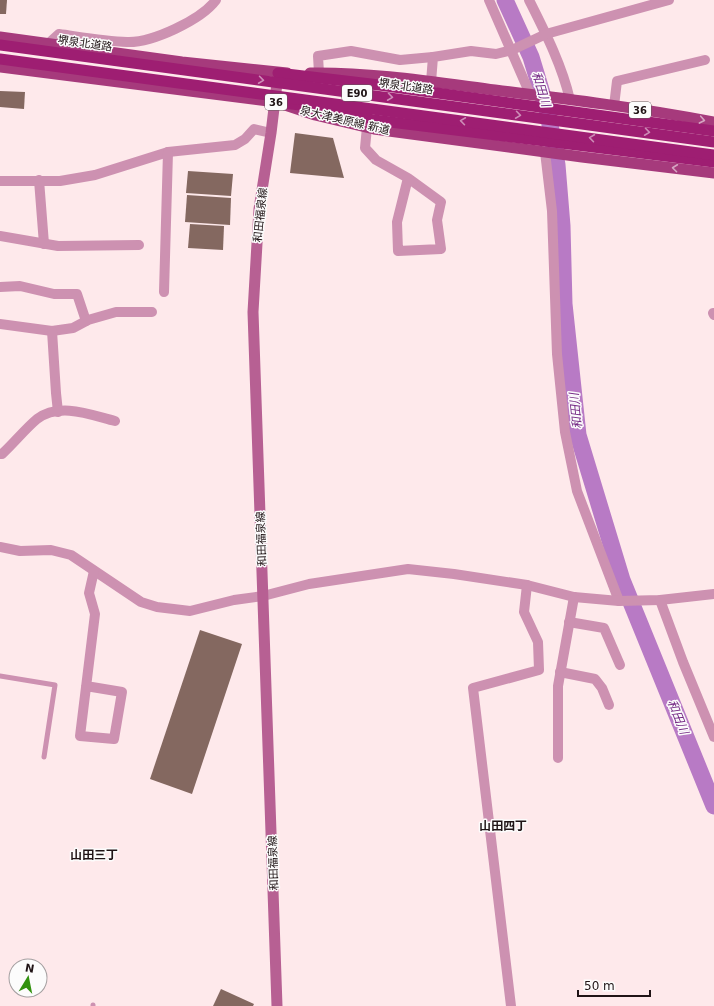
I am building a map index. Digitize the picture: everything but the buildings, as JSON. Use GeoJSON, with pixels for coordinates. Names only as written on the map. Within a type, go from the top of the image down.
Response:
{"type":"FeatureCollection","features":[{"type":"Feature","properties":{"kind":"highway","name":"堺泉北道路"},"geometry":{"type":"LineString","coordinates":[[0,45],[714,142]]}},
{"type":"Feature","properties":{"kind":"highway","name":"E90"},"geometry":{"type":"LineString","coordinates":[[0,59],[714,155]]}},
{"type":"Feature","properties":{"kind":"highway"},"geometry":{"type":"LineString","coordinates":[[278,73],[379,85],[714,131]]}},
{"type":"Feature","properties":{"kind":"highway"},"geometry":{"type":"LineString","coordinates":[[276,102],[316,107],[371,123],[714,162]]}},
{"type":"Feature","properties":{"kind":"main road","name":"36"},"geometry":{"type":"LineString","coordinates":[[0,37],[278,73],[339,73],[431,82],[568,99],[714,122]]}},
{"type":"Feature","properties":{"kind":"main road","name":"36"},"geometry":{"type":"LineString","coordinates":[[0,67],[276,102]]}},
{"type":"Feature","properties":{"kind":"main road","name":"和田福泉線"},"geometry":{"type":"LineString","coordinates":[[277,1006],[253,312],[259,209],[276,102],[278,73]]}},
{"type":"Feature","properties":{"kind":"main road","name":"泉大津美原線 新道"},"geometry":{"type":"LineString","coordinates":[[371,123],[546,152],[714,173]]}},
{"type":"Feature","properties":{"kind":"street"},"geometry":{"type":"LineString","coordinates":[[48,44],[59,34],[128,42],[154,37],[200,17],[216,0]]}},
{"type":"Feature","properties":{"kind":"street"},"geometry":{"type":"LineString","coordinates":[[489,0],[530,94]]}},
{"type":"Feature","properties":{"kind":"street"},"geometry":{"type":"LineString","coordinates":[[529,0],[546,34],[566,85],[568,99]]}},
{"type":"Feature","properties":{"kind":"street"},"geometry":{"type":"LineString","coordinates":[[319,73],[318,56],[333,55],[351,51],[400,60],[471,51],[496,54],[512,50],[546,34],[669,0]]}},
{"type":"Feature","properties":{"kind":"street"},"geometry":{"type":"LineString","coordinates":[[431,82],[433,57]]}},
{"type":"Feature","properties":{"kind":"street"},"geometry":{"type":"LineString","coordinates":[[614,106],[617,81],[705,60]]}},
{"type":"Feature","properties":{"kind":"street"},"geometry":{"type":"LineString","coordinates":[[371,123],[365,148],[376,160],[408,178],[441,202],[437,220],[441,248],[398,251],[397,222],[408,178]]}},
{"type":"Feature","properties":{"kind":"street"},"geometry":{"type":"LineString","coordinates":[[0,181],[60,181],[95,175],[168,152],[235,145],[244,139],[254,129],[271,133]]}},
{"type":"Feature","properties":{"kind":"street"},"geometry":{"type":"LineString","coordinates":[[164,292],[168,152]]}},
{"type":"Feature","properties":{"kind":"street"},"geometry":{"type":"LineString","coordinates":[[546,152],[552,211],[557,354],[565,432],[578,491],[622,600]]}},
{"type":"Feature","properties":{"kind":"street"},"geometry":{"type":"LineString","coordinates":[[39,180],[44,244]]}},
{"type":"Feature","properties":{"kind":"street"},"geometry":{"type":"LineString","coordinates":[[0,236],[58,246],[139,245]]}},
{"type":"Feature","properties":{"kind":"street"},"geometry":{"type":"LineString","coordinates":[[0,288],[20,286],[54,294],[77,294],[86,321]]}},
{"type":"Feature","properties":{"kind":"street"},"geometry":{"type":"LineString","coordinates":[[0,324],[52,331],[72,328],[86,321],[116,312],[152,312]]}},
{"type":"Feature","properties":{"kind":"street"},"geometry":{"type":"LineString","coordinates":[[52,331],[58,412]]}},
{"type":"Feature","properties":{"kind":"street"},"geometry":{"type":"LineString","coordinates":[[0,454],[2,454],[38,419],[53,412],[71,410],[115,421]]}},
{"type":"Feature","properties":{"kind":"street"},"geometry":{"type":"LineString","coordinates":[[0,547],[20,551],[51,550],[71,555],[94,572],[141,602],[157,607],[190,611],[234,600],[263,596],[309,584],[408,569],[527,585],[574,597],[622,600],[660,600],[714,594]]}},
{"type":"Feature","properties":{"kind":"street"},"geometry":{"type":"LineString","coordinates":[[86,686],[122,692],[114,740],[80,736],[86,686],[95,614],[89,593],[94,572]]}},
{"type":"Feature","properties":{"kind":"street"},"geometry":{"type":"LineString","coordinates":[[511,1006],[474,688],[539,670],[538,642],[524,612],[527,585]]}},
{"type":"Feature","properties":{"kind":"street"},"geometry":{"type":"LineString","coordinates":[[558,758],[558,686],[574,597]]}},
{"type":"Feature","properties":{"kind":"street"},"geometry":{"type":"LineString","coordinates":[[660,600],[714,738]]}},
{"type":"Feature","properties":{"kind":"street"},"geometry":{"type":"LineString","coordinates":[[569,622],[604,628],[620,665]]}},
{"type":"Feature","properties":{"kind":"street"},"geometry":{"type":"LineString","coordinates":[[560,672],[595,679],[602,688],[609,705]]}},
{"type":"Feature","properties":{"kind":"lane"},"geometry":{"type":"LineString","coordinates":[[0,676],[55,685],[44,757]]}},
{"type":"Feature","properties":{"kind":"waterway","name":"和田川"},"geometry":{"type":"LineString","coordinates":[[505,0],[531,57],[548,113],[557,165],[562,226],[564,304],[578,435],[622,580],[714,806]]}},
{"type":"Feature","properties":{"kind":"district","name":"山田四丁"},"geometry":{"type":"Point","coordinates":[503,826]}},
{"type":"Feature","properties":{"kind":"district","name":"山田三丁"},"geometry":{"type":"Point","coordinates":[94,855]}}]}
